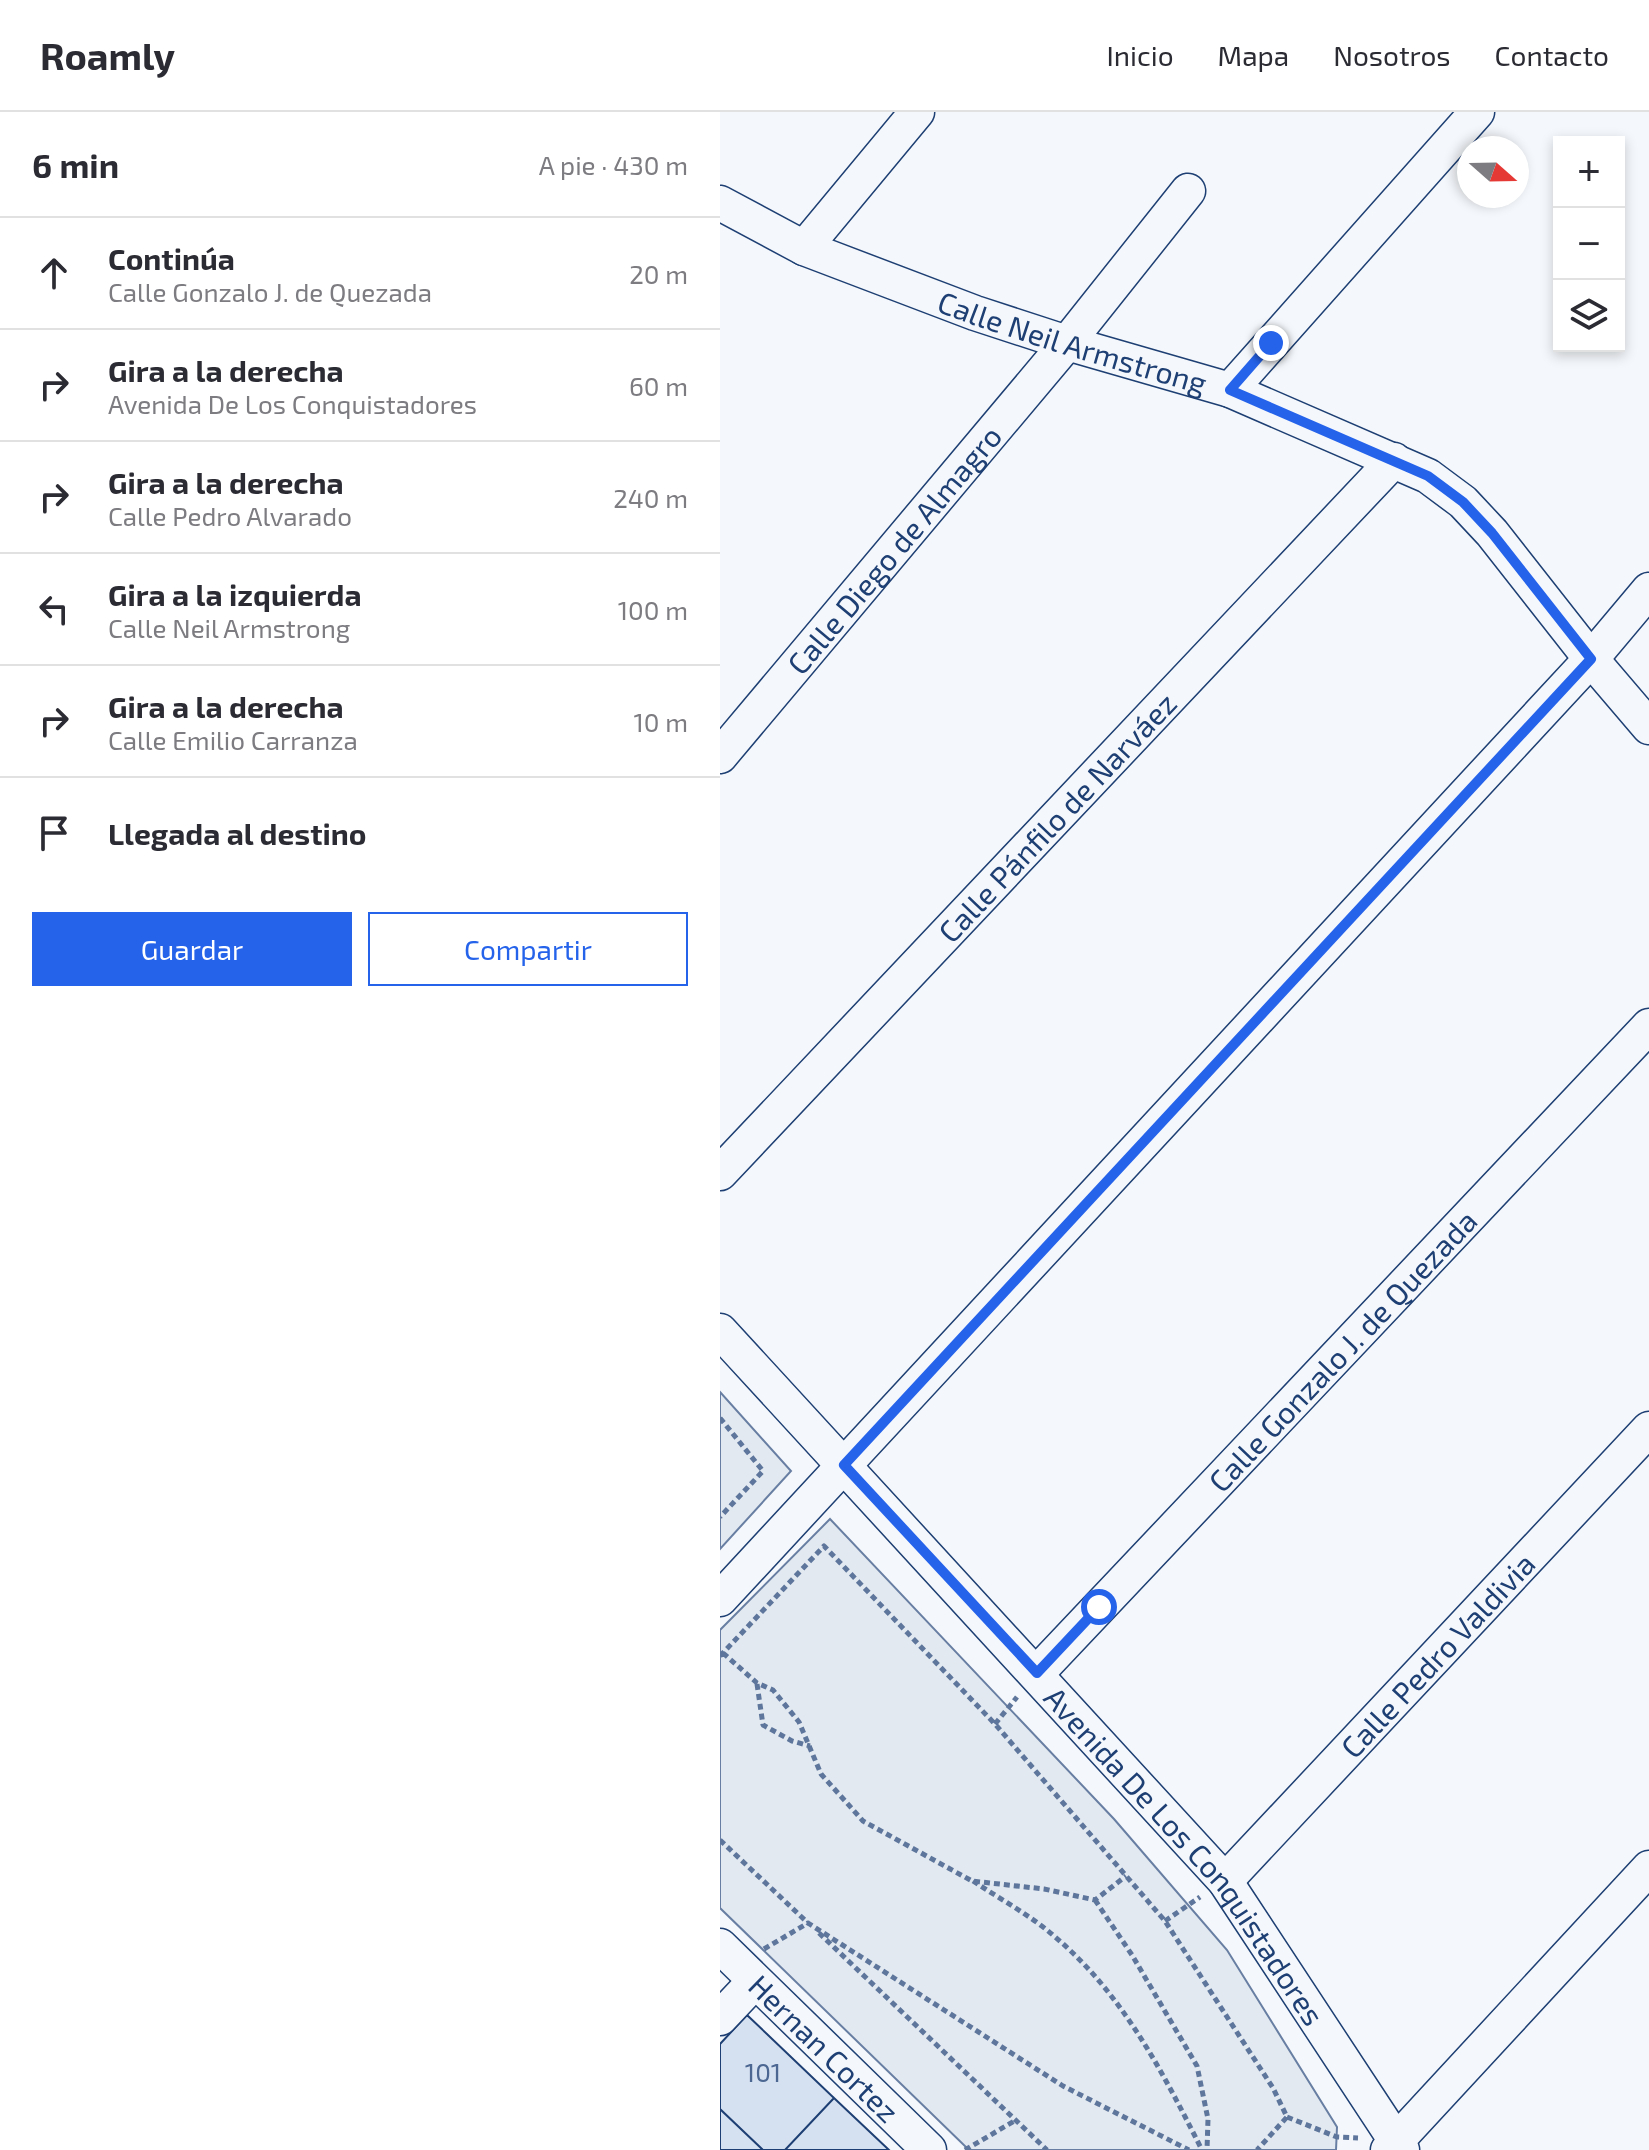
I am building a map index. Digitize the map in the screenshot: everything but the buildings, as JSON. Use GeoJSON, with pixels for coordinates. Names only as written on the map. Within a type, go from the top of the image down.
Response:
{"type":"FeatureCollection","features":[{"type":"Feature","properties":{"kind":"street"},"geometry":{"type":"LineString","coordinates":[[804,248],[917,112]]}},
{"type":"Feature","properties":{"kind":"street"},"geometry":{"type":"LineString","coordinates":[[1230,390],[1477,112]]}},
{"type":"Feature","properties":{"kind":"street","name":"Calle Diego de Almagro"},"geometry":{"type":"LineString","coordinates":[[720,756],[1067,343],[1188,191]]}},
{"type":"Feature","properties":{"kind":"street","name":"Calle Neil Armstrong"},"geometry":{"type":"LineString","coordinates":[[720,203],[804,248],[975,313],[1230,390],[1428,476],[1463,502],[1492,533],[1649,727]]}},
{"type":"Feature","properties":{"kind":"street","name":"Calle Pánfilo de Narváez"},"geometry":{"type":"LineString","coordinates":[[720,1173],[1394,460]]}},
{"type":"Feature","properties":{"kind":"street"},"geometry":{"type":"LineString","coordinates":[[720,1599],[1591,659],[1649,590]]}},
{"type":"Feature","properties":{"kind":"street","name":"Calle Gonzalo J. de Quezada"},"geometry":{"type":"LineString","coordinates":[[1037,1673],[1649,1026]]}},
{"type":"Feature","properties":{"kind":"street","name":"Avenida De Los Conquistadores"},"geometry":{"type":"LineString","coordinates":[[720,1331],[1225,1881],[1396,2147]]}},
{"type":"Feature","properties":{"kind":"street","name":"Calle Pedro Valdivia"},"geometry":{"type":"LineString","coordinates":[[1225,1881],[1649,1429]]}},
{"type":"Feature","properties":{"kind":"street"},"geometry":{"type":"LineString","coordinates":[[1396,2147],[1649,1868]]}},
{"type":"Feature","properties":{"kind":"street"},"geometry":{"type":"LineString","coordinates":[[720,2018],[737,1964]]}},
{"type":"Feature","properties":{"kind":"street","name":"Hernan Cortez"},"geometry":{"type":"LineString","coordinates":[[737,1964],[929,2150]]}},
{"type":"Feature","properties":{"kind":"path"},"geometry":{"type":"LineString","coordinates":[[720,1418],[763,1471],[720,1517]]}},
{"type":"Feature","properties":{"kind":"path"},"geometry":{"type":"LineString","coordinates":[[1204,2150],[1159,2064],[1104,1986],[1052,1934],[972,1881],[863,1821],[821,1774],[799,1722],[773,1690],[757,1683],[722,1654],[824,1546],[995,1724],[1165,1921],[1273,2088],[1287,2117],[1337,2137],[1396,2147]]}},
{"type":"Feature","properties":{"kind":"path"},"geometry":{"type":"LineString","coordinates":[[757,1683],[763,1725],[792,1741],[810,1746]]}},
{"type":"Feature","properties":{"kind":"path"},"geometry":{"type":"LineString","coordinates":[[720,1840],[1047,2150]]}},
{"type":"Feature","properties":{"kind":"path"},"geometry":{"type":"LineString","coordinates":[[1095,1900],[1126,1876]]}},
{"type":"Feature","properties":{"kind":"path"},"geometry":{"type":"LineString","coordinates":[[972,1881],[1044,1889],[1095,1900],[1132,1955],[1197,2066],[1208,2119],[1204,2150]]}},
{"type":"Feature","properties":{"kind":"path"},"geometry":{"type":"LineString","coordinates":[[1165,1921],[1225,1881]]}},
{"type":"Feature","properties":{"kind":"path"},"geometry":{"type":"LineString","coordinates":[[737,1964],[808,1923]]}},
{"type":"Feature","properties":{"kind":"path"},"geometry":{"type":"LineString","coordinates":[[808,1923],[1063,2086],[1189,2150]]}},
{"type":"Feature","properties":{"kind":"path"},"geometry":{"type":"LineString","coordinates":[[1257,2150],[1287,2117]]}},
{"type":"Feature","properties":{"kind":"path"},"geometry":{"type":"LineString","coordinates":[[965,2150],[1016,2120]]}},
{"type":"Feature","properties":{"kind":"shaded area"},"geometry":{"type":"Polygon","coordinates":[[[720,1392],[791,1471],[720,1549],[720,1392]]]}},
{"type":"Feature","properties":{"kind":"shaded area"},"geometry":{"type":"Polygon","coordinates":[[[830,1519],[1114,1819],[1227,1950],[1337,2127],[1336,2150],[969,2150],[720,1908],[720,1630],[830,1519]]]}},
{"type":"Feature","properties":{"kind":"route"},"geometry":{"type":"LineString","coordinates":[[1099,1607],[1037,1673],[844,1465],[1591,659],[1492,533],[1463,502],[1428,476],[1230,390],[1271,343]]}}]}
